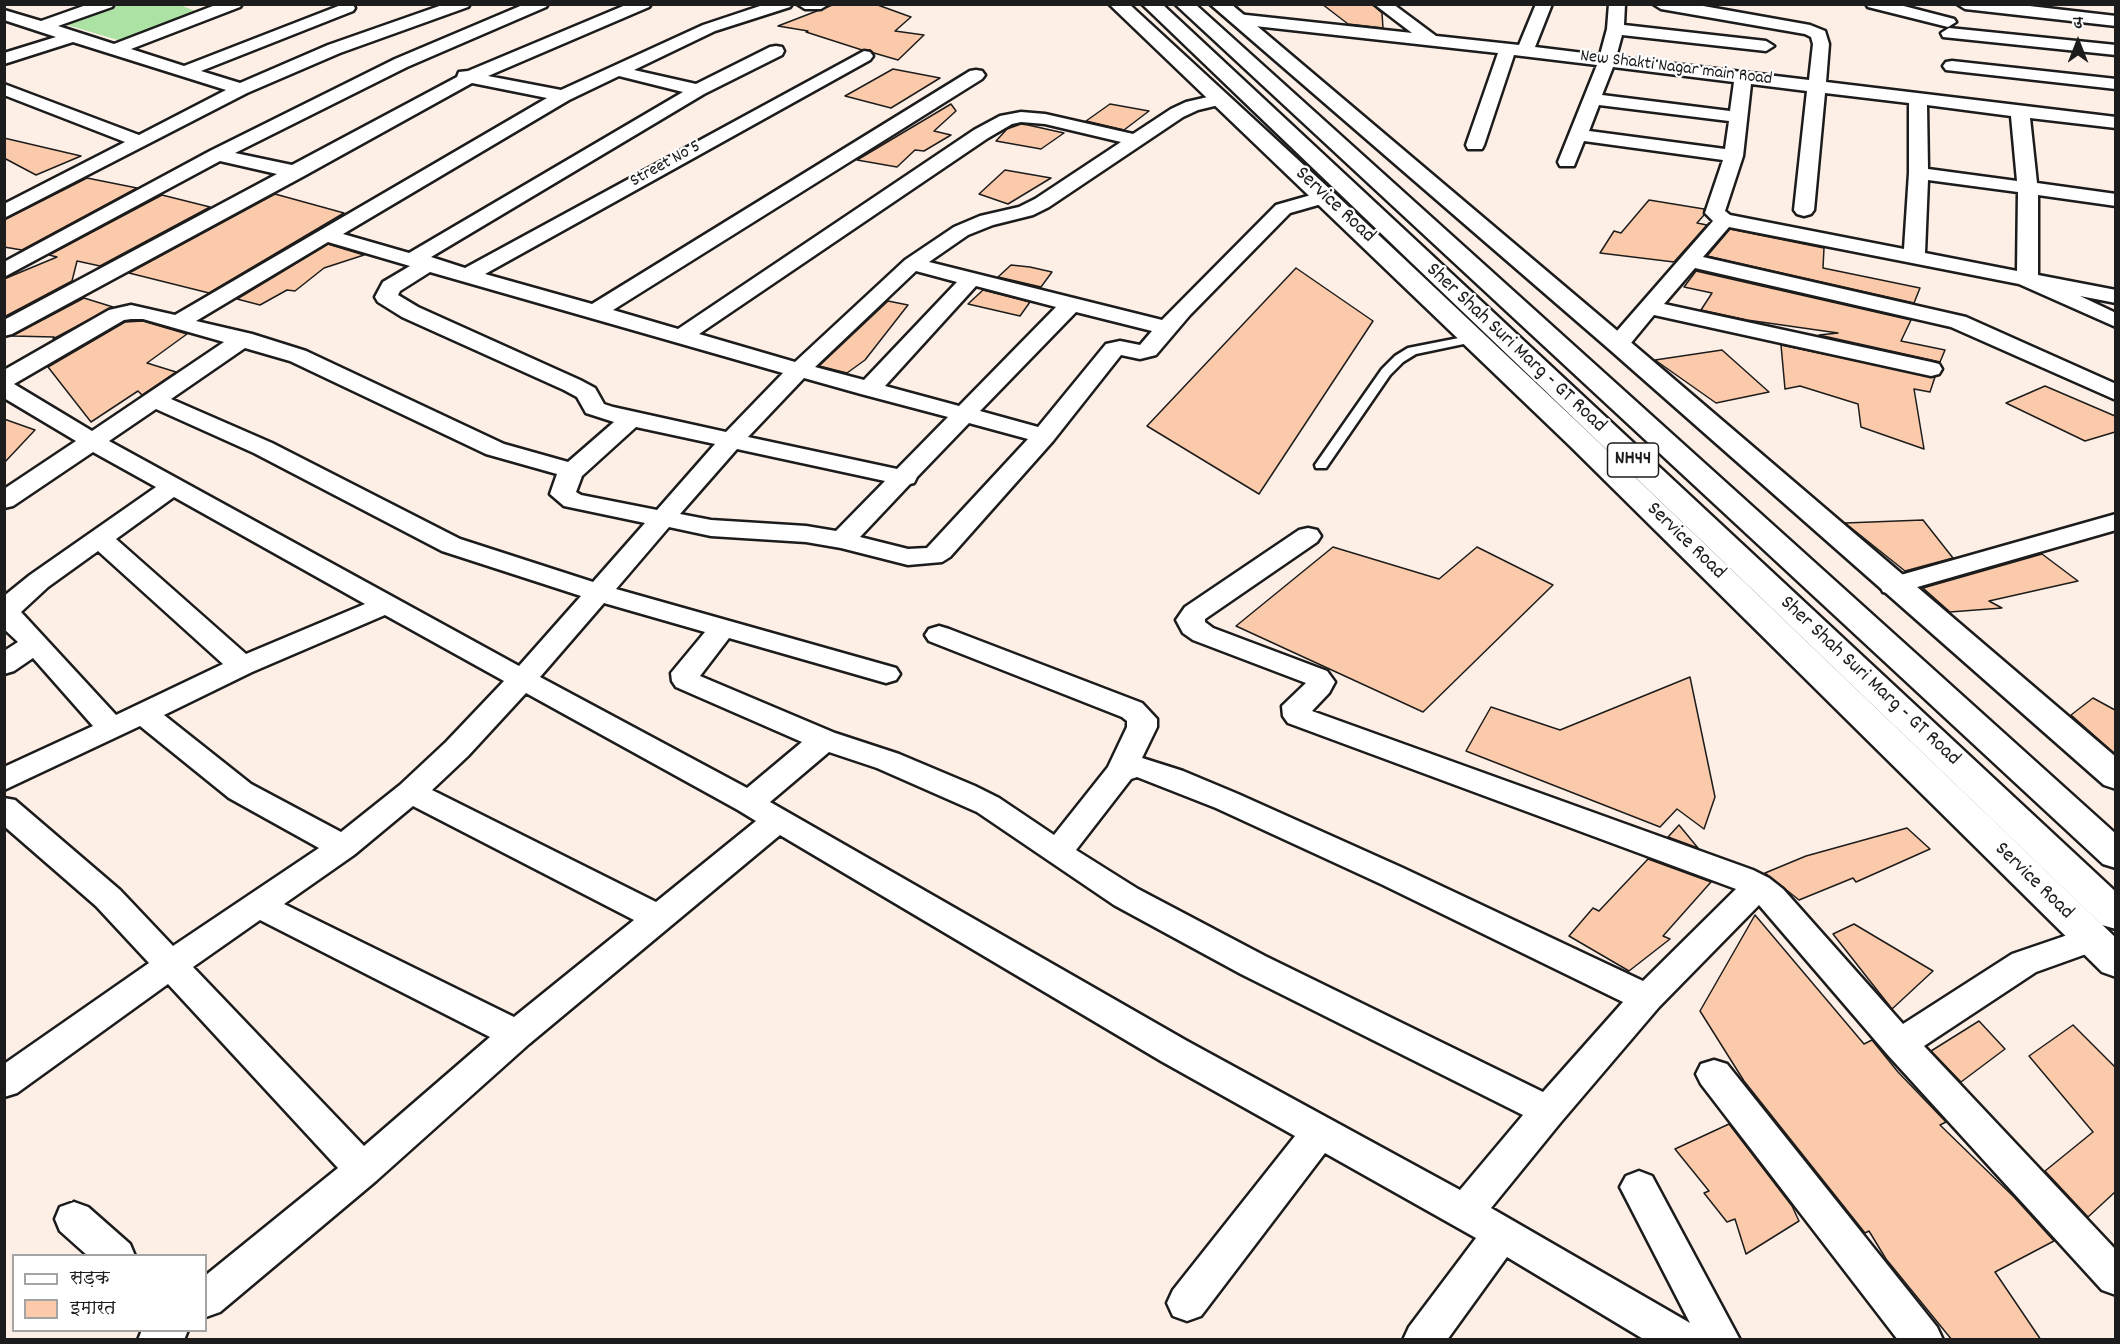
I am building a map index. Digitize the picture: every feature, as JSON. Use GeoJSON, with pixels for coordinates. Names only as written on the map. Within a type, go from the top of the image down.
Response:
{"type":"FeatureCollection","features":[{"type":"Feature","properties":{"kind":"main road","name":"Service Road"},"geometry":{"type":"LineString","coordinates":[[1118,4],[1474,339],[2115,962]]}},
{"type":"Feature","properties":{"kind":"main road","name":"Sher Shah Suri Marg - GT Road"},"geometry":{"type":"LineString","coordinates":[[1151,4],[2115,915]]}},
{"type":"Feature","properties":{"kind":"main road","name":"Sher Shah Suri Marg - GT Road"},"geometry":{"type":"LineString","coordinates":[[1184,4],[2115,855]]}},
{"type":"Feature","properties":{"kind":"main road"},"geometry":{"type":"LineString","coordinates":[[1228,12],[1617,344],[2115,777]]}},
{"type":"Feature","properties":{"kind":"street"},"geometry":{"type":"LineString","coordinates":[[40,27],[106,4]]}},
{"type":"Feature","properties":{"kind":"street"},"geometry":{"type":"LineString","coordinates":[[114,50],[234,4]]}},
{"type":"Feature","properties":{"kind":"street"},"geometry":{"type":"LineString","coordinates":[[4,212],[241,89],[334,50],[462,4]]}},
{"type":"Feature","properties":{"kind":"street"},"geometry":{"type":"LineString","coordinates":[[4,271],[217,155],[401,63],[540,4]]}},
{"type":"Feature","properties":{"kind":"street"},"geometry":{"type":"LineString","coordinates":[[4,329],[470,77],[643,4]]}},
{"type":"Feature","properties":{"kind":"street"},"geometry":{"type":"LineString","coordinates":[[180,321],[563,96],[710,28],[784,4]]}},
{"type":"Feature","properties":{"kind":"street"},"geometry":{"type":"LineString","coordinates":[[804,4],[821,4]]}},
{"type":"Feature","properties":{"kind":"street"},"geometry":{"type":"LineString","coordinates":[[1382,4],[1431,40]]}},
{"type":"Feature","properties":{"kind":"street"},"geometry":{"type":"LineString","coordinates":[[1475,145],[1516,50],[1544,4]]}},
{"type":"Feature","properties":{"kind":"street"},"geometry":{"type":"LineString","coordinates":[[1567,162],[1607,61],[1616,29],[1617,4]]}},
{"type":"Feature","properties":{"kind":"street"},"geometry":{"type":"LineString","coordinates":[[1661,4],[1814,31],[1821,38],[1804,210]]}},
{"type":"Feature","properties":{"kind":"street"},"geometry":{"type":"LineString","coordinates":[[1874,4],[2114,55],[2106,15],[1965,4]]}},
{"type":"Feature","properties":{"kind":"street"},"geometry":{"type":"LineString","coordinates":[[183,72],[347,6]]}},
{"type":"Feature","properties":{"kind":"street","name":"New Shakti Nagar main Road"},"geometry":{"type":"LineString","coordinates":[[1228,12],[1431,40],[2115,123]]}},
{"type":"Feature","properties":{"kind":"street"},"geometry":{"type":"LineString","coordinates":[[4,15],[241,89]]}},
{"type":"Feature","properties":{"kind":"street"},"geometry":{"type":"LineString","coordinates":[[1948,20],[1952,103]]}},
{"type":"Feature","properties":{"kind":"street"},"geometry":{"type":"LineString","coordinates":[[1616,29],[1766,46]]}},
{"type":"Feature","properties":{"kind":"street"},"geometry":{"type":"LineString","coordinates":[[4,59],[72,37]]}},
{"type":"Feature","properties":{"kind":"street"},"geometry":{"type":"LineString","coordinates":[[334,50],[563,96]]}},
{"type":"Feature","properties":{"kind":"street"},"geometry":{"type":"LineString","coordinates":[[776,51],[698,90],[421,261],[391,287],[386,297],[410,312],[587,393],[594,408],[631,419],[905,478]]}},
{"type":"Feature","properties":{"kind":"street","name":"Street No 5"},"geometry":{"type":"LineString","coordinates":[[468,275],[864,56]]}},
{"type":"Feature","properties":{"kind":"street"},"geometry":{"type":"LineString","coordinates":[[1952,66],[2115,84]]}},
{"type":"Feature","properties":{"kind":"street"},"geometry":{"type":"LineString","coordinates":[[618,71],[698,90]]}},
{"type":"Feature","properties":{"kind":"street"},"geometry":{"type":"LineString","coordinates":[[597,311],[976,75]]}},
{"type":"Feature","properties":{"kind":"street"},"geometry":{"type":"LineString","coordinates":[[1743,78],[1734,156],[1715,213],[1724,220],[2115,297]]}},
{"type":"Feature","properties":{"kind":"street"},"geometry":{"type":"LineString","coordinates":[[4,89],[139,141]]}},
{"type":"Feature","properties":{"kind":"street"},"geometry":{"type":"LineString","coordinates":[[4,107],[30,98]]}},
{"type":"Feature","properties":{"kind":"street"},"geometry":{"type":"LineString","coordinates":[[4,1083],[343,847],[411,792],[457,749],[523,679],[731,440],[799,370],[912,264],[962,231],[987,220],[1026,211],[1042,202],[1177,113],[1192,106],[1221,99]]}},
{"type":"Feature","properties":{"kind":"street"},"geometry":{"type":"LineString","coordinates":[[1593,99],[1738,117]]}},
{"type":"Feature","properties":{"kind":"street"},"geometry":{"type":"LineString","coordinates":[[1914,257],[1919,173],[1918,99]]}},
{"type":"Feature","properties":{"kind":"street"},"geometry":{"type":"LineString","coordinates":[[2020,111],[2028,189],[2027,280]]}},
{"type":"Feature","properties":{"kind":"street"},"geometry":{"type":"LineString","coordinates":[[683,335],[981,134],[1006,120],[1021,117],[1045,119],[1136,140]]}},
{"type":"Feature","properties":{"kind":"street"},"geometry":{"type":"LineString","coordinates":[[1578,135],[1734,156]]}},
{"type":"Feature","properties":{"kind":"street"},"geometry":{"type":"LineString","coordinates":[[217,155],[297,172]]}},
{"type":"Feature","properties":{"kind":"street"},"geometry":{"type":"LineString","coordinates":[[1919,173],[2115,200]]}},
{"type":"Feature","properties":{"kind":"street"},"geometry":{"type":"LineString","coordinates":[[631,419],[573,471],[563,488],[563,494],[573,501],[711,528],[806,534],[842,540],[908,558],[933,556],[941,551],[1044,436],[1114,349],[1144,352],[1283,209],[1325,198]]}},
{"type":"Feature","properties":{"kind":"street"},"geometry":{"type":"LineString","coordinates":[[1617,344],[1724,220]]}},
{"type":"Feature","properties":{"kind":"street"},"geometry":{"type":"LineString","coordinates":[[328,236],[683,335],[799,370],[1044,436]]}},
{"type":"Feature","properties":{"kind":"street"},"geometry":{"type":"LineString","coordinates":[[1689,260],[1958,322],[2045,359],[2115,393]]}},
{"type":"Feature","properties":{"kind":"street"},"geometry":{"type":"LineString","coordinates":[[912,264],[1166,328]]}},
{"type":"Feature","properties":{"kind":"street"},"geometry":{"type":"LineString","coordinates":[[869,389],[971,279]]}},
{"type":"Feature","properties":{"kind":"street"},"geometry":{"type":"LineString","coordinates":[[2027,280],[2115,321]]}},
{"type":"Feature","properties":{"kind":"street"},"geometry":{"type":"LineString","coordinates":[[842,540],[905,478],[1071,304]]}},
{"type":"Feature","properties":{"kind":"street"},"geometry":{"type":"LineString","coordinates":[[1648,307],[1931,369]]}},
{"type":"Feature","properties":{"kind":"street"},"geometry":{"type":"LineString","coordinates":[[4,380],[117,315],[131,312],[144,313],[180,321],[298,356],[495,449],[573,471]]}},
{"type":"Feature","properties":{"kind":"street"},"geometry":{"type":"LineString","coordinates":[[4,501],[244,339]]}},
{"type":"Feature","properties":{"kind":"street"},"geometry":{"type":"LineString","coordinates":[[4,388],[94,442],[763,812],[1173,1051],[1465,1212],[1682,1340]]}},
{"type":"Feature","properties":{"kind":"street"},"geometry":{"type":"LineString","coordinates":[[154,400],[263,448],[451,545],[600,592],[886,674]]}},
{"type":"Feature","properties":{"kind":"street"},"geometry":{"type":"LineString","coordinates":[[112,729],[35,643],[10,619],[8,612],[11,603],[29,589],[174,486]]}},
{"type":"Feature","properties":{"kind":"street"},"geometry":{"type":"LineString","coordinates":[[1893,586],[2115,522]]}},
{"type":"Feature","properties":{"kind":"street"},"geometry":{"type":"LineString","coordinates":[[1308,536],[1215,597],[1195,613],[1190,620],[1193,627],[1203,634],[1317,677],[1321,682],[1319,687],[1297,706],[1298,716],[1742,878],[1758,886],[1772,897],[1900,1044],[2115,1278]]}},
{"type":"Feature","properties":{"kind":"street"},"geometry":{"type":"LineString","coordinates":[[99,538],[242,666]]}},
{"type":"Feature","properties":{"kind":"street"},"geometry":{"type":"LineString","coordinates":[[4,578],[29,589]]}},
{"type":"Feature","properties":{"kind":"street"},"geometry":{"type":"LineString","coordinates":[[4,780],[145,715],[242,666],[386,605]]}},
{"type":"Feature","properties":{"kind":"street"},"geometry":{"type":"LineString","coordinates":[[723,628],[685,673],[686,681],[824,740],[888,761],[964,793],[988,805],[1126,897],[1252,966],[1548,1111]]}},
{"type":"Feature","properties":{"kind":"street"},"geometry":{"type":"LineString","coordinates":[[939,635],[1132,710],[1142,719],[1142,727],[1121,771],[1058,853]]}},
{"type":"Feature","properties":{"kind":"street"},"geometry":{"type":"LineString","coordinates":[[4,665],[35,643]]}},
{"type":"Feature","properties":{"kind":"street"},"geometry":{"type":"LineString","coordinates":[[145,715],[240,791],[343,847]]}},
{"type":"Feature","properties":{"kind":"street"},"geometry":{"type":"LineString","coordinates":[[207,1298],[363,1170],[517,1034],[657,917],[763,812],[824,740]]}},
{"type":"Feature","properties":{"kind":"street"},"geometry":{"type":"LineString","coordinates":[[1121,771],[1138,767],[1216,796],[1392,876],[1647,998]]}},
{"type":"Feature","properties":{"kind":"street"},"geometry":{"type":"LineString","coordinates":[[411,792],[657,917]]}},
{"type":"Feature","properties":{"kind":"street"},"geometry":{"type":"LineString","coordinates":[[4,808],[108,898],[363,1170]]}},
{"type":"Feature","properties":{"kind":"street"},"geometry":{"type":"LineString","coordinates":[[1465,1212],[1548,1111],[1647,998],[1758,886]]}},
{"type":"Feature","properties":{"kind":"street"},"geometry":{"type":"LineString","coordinates":[[258,905],[517,1034]]}},
{"type":"Feature","properties":{"kind":"street"},"geometry":{"type":"LineString","coordinates":[[1900,1044],[2024,963],[2091,939]]}},
{"type":"Feature","properties":{"kind":"street"},"geometry":{"type":"LineString","coordinates":[[1714,1074],[1923,1340]]}},
{"type":"Feature","properties":{"kind":"street"},"geometry":{"type":"LineString","coordinates":[[1187,1303],[1319,1132]]}},
{"type":"Feature","properties":{"kind":"street"},"geometry":{"type":"LineString","coordinates":[[1639,1187],[1720,1340]]}},
{"type":"Feature","properties":{"kind":"street"},"geometry":{"type":"LineString","coordinates":[[74,1220],[114,1254]]}},
{"type":"Feature","properties":{"kind":"street"},"geometry":{"type":"LineString","coordinates":[[1423,1340],[1501,1235]]}},
{"type":"Feature","properties":{"kind":"lane"},"geometry":{"type":"LineString","coordinates":[[1321,465],[1386,372],[1399,359],[1412,351],[1474,339]]}},
{"type":"Feature","properties":{"kind":"green space"},"geometry":{"type":"Polygon","coordinates":[[[120,5],[180,5],[198,12],[121,41],[64,24],[120,5]]]}},
{"type":"Feature","properties":{"kind":"building"},"geometry":{"type":"Polygon","coordinates":[[[835,4],[875,4],[911,17],[895,31],[924,35],[898,60],[806,32],[808,31],[778,26],[835,4]]]}},
{"type":"Feature","properties":{"kind":"building"},"geometry":{"type":"Polygon","coordinates":[[[1322,4],[1372,4],[1382,13],[1383,28],[1348,24],[1322,4]]]}},
{"type":"Feature","properties":{"kind":"building"},"geometry":{"type":"Polygon","coordinates":[[[893,69],[940,78],[891,108],[845,96],[893,69]]]}},
{"type":"Feature","properties":{"kind":"building"},"geometry":{"type":"Polygon","coordinates":[[[951,104],[956,111],[934,131],[951,135],[924,151],[915,150],[897,167],[857,160],[951,104]]]}},
{"type":"Feature","properties":{"kind":"building"},"geometry":{"type":"Polygon","coordinates":[[[1110,104],[1149,111],[1124,130],[1086,121],[1110,104]]]}},
{"type":"Feature","properties":{"kind":"building"},"geometry":{"type":"Polygon","coordinates":[[[1021,124],[1064,133],[1041,149],[996,141],[1007,129],[1021,124]]]}},
{"type":"Feature","properties":{"kind":"building"},"geometry":{"type":"Polygon","coordinates":[[[4,138],[81,156],[36,175],[4,158],[4,138]]]}},
{"type":"Feature","properties":{"kind":"building"},"geometry":{"type":"Polygon","coordinates":[[[1005,170],[1051,178],[1008,204],[979,194],[1005,170]]]}},
{"type":"Feature","properties":{"kind":"building"},"geometry":{"type":"Polygon","coordinates":[[[87,178],[137,188],[22,250],[4,247],[4,220],[87,178]]]}},
{"type":"Feature","properties":{"kind":"building"},"geometry":{"type":"Polygon","coordinates":[[[275,194],[344,213],[209,293],[129,273],[275,194]]]}},
{"type":"Feature","properties":{"kind":"building"},"geometry":{"type":"Polygon","coordinates":[[[162,195],[210,207],[100,266],[77,261],[72,281],[4,317],[4,279],[57,257],[49,255],[162,195]]]}},
{"type":"Feature","properties":{"kind":"building"},"geometry":{"type":"Polygon","coordinates":[[[1649,200],[1704,209],[1704,215],[1697,223],[1707,225],[1674,262],[1600,253],[1614,231],[1621,233],[1649,200]]]}},
{"type":"Feature","properties":{"kind":"building"},"geometry":{"type":"Polygon","coordinates":[[[1730,229],[1824,248],[1823,268],[1920,288],[1914,303],[1707,256],[1730,229]]]}},
{"type":"Feature","properties":{"kind":"building"},"geometry":{"type":"Polygon","coordinates":[[[328,244],[364,255],[324,268],[295,291],[287,290],[260,305],[237,299],[328,244]]]}},
{"type":"Feature","properties":{"kind":"building"},"geometry":{"type":"Polygon","coordinates":[[[1011,265],[1052,272],[1041,287],[998,277],[1011,265]]]}},
{"type":"Feature","properties":{"kind":"building"},"geometry":{"type":"Polygon","coordinates":[[[1296,268],[1373,321],[1259,494],[1147,426],[1296,268]]]}},
{"type":"Feature","properties":{"kind":"building"},"geometry":{"type":"Polygon","coordinates":[[[1696,271],[1911,320],[1901,341],[1945,350],[1940,362],[1819,335],[1838,333],[1747,320],[1701,310],[1712,293],[1684,287],[1696,271]]]}},
{"type":"Feature","properties":{"kind":"building"},"geometry":{"type":"Polygon","coordinates":[[[983,290],[1030,302],[1020,316],[968,304],[983,290]]]}},
{"type":"Feature","properties":{"kind":"building"},"geometry":{"type":"Polygon","coordinates":[[[84,298],[113,307],[53,339],[54,337],[12,336],[84,298]]]}},
{"type":"Feature","properties":{"kind":"building"},"geometry":{"type":"Polygon","coordinates":[[[888,301],[908,305],[865,360],[847,373],[819,366],[888,301]]]}},
{"type":"Feature","properties":{"kind":"building"},"geometry":{"type":"Polygon","coordinates":[[[143,321],[187,334],[147,363],[176,372],[142,395],[138,391],[91,422],[48,367],[125,322],[143,321]]]}},
{"type":"Feature","properties":{"kind":"building"},"geometry":{"type":"Polygon","coordinates":[[[1781,345],[1935,377],[1930,392],[1914,389],[1924,449],[1861,427],[1858,404],[1800,386],[1785,389],[1781,345]]]}},
{"type":"Feature","properties":{"kind":"building"},"geometry":{"type":"Polygon","coordinates":[[[1722,350],[1769,392],[1716,403],[1655,360],[1722,350]]]}},
{"type":"Feature","properties":{"kind":"building"},"geometry":{"type":"Polygon","coordinates":[[[2045,386],[2115,416],[2115,432],[2085,441],[2006,403],[2045,386]]]}},
{"type":"Feature","properties":{"kind":"building"},"geometry":{"type":"Polygon","coordinates":[[[4,419],[35,430],[4,463],[4,419]]]}},
{"type":"Feature","properties":{"kind":"building"},"geometry":{"type":"Polygon","coordinates":[[[1923,520],[1953,558],[1905,571],[1845,523],[1923,520]]]}},
{"type":"Feature","properties":{"kind":"building"},"geometry":{"type":"Polygon","coordinates":[[[1333,547],[1439,579],[1477,547],[1553,585],[1423,712],[1236,626],[1333,547]]]}},
{"type":"Feature","properties":{"kind":"building"},"geometry":{"type":"Polygon","coordinates":[[[2042,554],[2078,581],[1989,601],[2002,608],[1950,612],[1923,588],[2042,554]]]}},
{"type":"Feature","properties":{"kind":"building"},"geometry":{"type":"Polygon","coordinates":[[[1690,677],[1715,797],[1704,829],[1677,809],[1660,827],[1466,751],[1491,707],[1560,730],[1690,677]]]}},
{"type":"Feature","properties":{"kind":"building"},"geometry":{"type":"Polygon","coordinates":[[[2093,698],[2115,710],[2115,754],[2071,715],[2093,698]]]}},
{"type":"Feature","properties":{"kind":"building"},"geometry":{"type":"Polygon","coordinates":[[[1679,825],[1698,848],[1668,837],[1679,825]]]}},
{"type":"Feature","properties":{"kind":"building"},"geometry":{"type":"Polygon","coordinates":[[[1907,828],[1930,849],[1856,882],[1853,878],[1799,900],[1765,873],[1806,856],[1907,828]]]}},
{"type":"Feature","properties":{"kind":"building"},"geometry":{"type":"Polygon","coordinates":[[[1648,859],[1711,882],[1663,936],[1670,939],[1629,971],[1569,936],[1593,908],[1599,911],[1648,859]]]}},
{"type":"Feature","properties":{"kind":"building"},"geometry":{"type":"Polygon","coordinates":[[[1755,915],[1864,1044],[1872,1040],[1898,1072],[1946,1122],[1940,1125],[2014,1197],[2054,1241],[1995,1272],[2041,1340],[1952,1340],[1886,1259],[1869,1231],[1865,1233],[1744,1081],[1700,1011],[1755,915]]]}},
{"type":"Feature","properties":{"kind":"building"},"geometry":{"type":"Polygon","coordinates":[[[1854,924],[1933,971],[1892,1009],[1833,934],[1854,924]]]}},
{"type":"Feature","properties":{"kind":"building"},"geometry":{"type":"Polygon","coordinates":[[[1979,1021],[2005,1049],[1961,1082],[1931,1051],[1979,1021]]]}},
{"type":"Feature","properties":{"kind":"building"},"geometry":{"type":"Polygon","coordinates":[[[2073,1025],[2115,1067],[2115,1192],[2088,1217],[2045,1171],[2093,1132],[2029,1056],[2073,1025]]]}},
{"type":"Feature","properties":{"kind":"building"},"geometry":{"type":"Polygon","coordinates":[[[1729,1124],[1792,1206],[1799,1221],[1746,1254],[1735,1219],[1727,1222],[1704,1193],[1709,1191],[1675,1149],[1729,1124]]]}}]}
